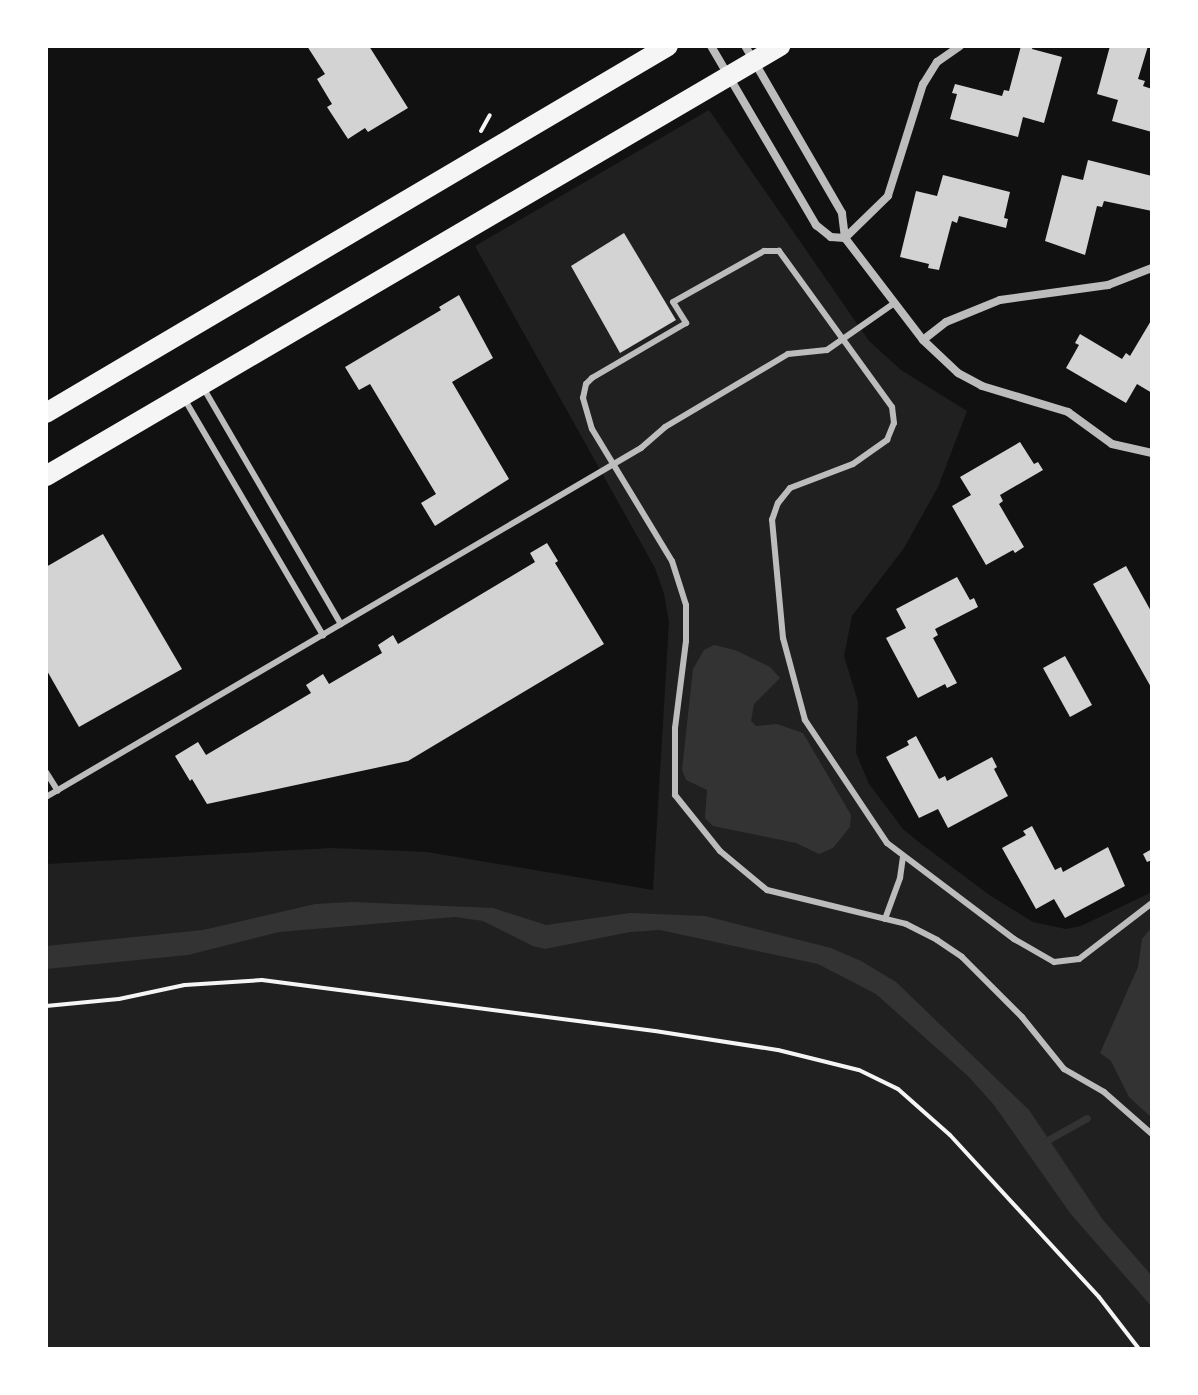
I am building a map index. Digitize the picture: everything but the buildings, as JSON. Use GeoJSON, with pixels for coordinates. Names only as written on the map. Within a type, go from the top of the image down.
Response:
{"type":"FeatureCollection","features":[{"type":"Feature","properties":{"kind":"main road"},"geometry":{"type":"LineString","coordinates":[[46,413],[668,46]]}},
{"type":"Feature","properties":{"kind":"main road"},"geometry":{"type":"LineString","coordinates":[[46,476],[727,74],[749,53],[780,46]]}},
{"type":"Feature","properties":{"kind":"street"},"geometry":{"type":"LineString","coordinates":[[711,46],[816,225],[831,237],[845,238],[888,196],[923,84],[937,62],[960,46]]}},
{"type":"Feature","properties":{"kind":"street"},"geometry":{"type":"LineString","coordinates":[[749,53],[839,207],[845,219],[845,238],[893,304],[947,365],[971,381],[1057,407],[1112,444],[1152,453]]}},
{"type":"Feature","properties":{"kind":"street"},"geometry":{"type":"LineString","coordinates":[[923,340],[954,318],[1000,300],[1108,285],[1152,268]]}},
{"type":"Feature","properties":{"kind":"lane"},"geometry":{"type":"LineString","coordinates":[[1152,903],[1079,959],[1054,962],[1014,939],[934,875],[887,843],[805,720],[783,638],[773,531],[778,503],[790,488],[853,464],[881,445],[893,429],[892,407],[783,254],[769,249],[759,253],[673,302],[686,323],[586,384],[585,409],[613,465],[672,561],[686,605],[672,776],[678,801],[727,858],[767,890],[918,929],[962,957],[1028,1023],[1064,1069],[1098,1088],[1152,1134]]}},
{"type":"Feature","properties":{"kind":"lane"},"geometry":{"type":"LineString","coordinates":[[46,797],[613,465],[647,444],[665,427],[788,354],[821,352],[843,341],[893,304]]}},
{"type":"Feature","properties":{"kind":"lane"},"geometry":{"type":"LineString","coordinates":[[202,386],[341,624]]}},
{"type":"Feature","properties":{"kind":"lane"},"geometry":{"type":"LineString","coordinates":[[183,397],[323,635]]}},
{"type":"Feature","properties":{"kind":"lane"},"geometry":{"type":"LineString","coordinates":[[46,772],[58,791]]}},
{"type":"Feature","properties":{"kind":"lane"},"geometry":{"type":"LineString","coordinates":[[885,919],[900,878],[903,856]]}},
{"type":"Feature","properties":{"kind":"path"},"geometry":{"type":"LineString","coordinates":[[46,1006],[119,999],[185,985],[262,980],[655,1031],[778,1050],[848,1067],[898,1089],[950,1135],[1099,1297],[1139,1349]]}},
{"type":"Feature","properties":{"kind":"shaded area"},"geometry":{"type":"Polygon","coordinates":[[[709,110],[869,341],[901,370],[967,411],[938,487],[904,548],[852,616],[844,656],[858,702],[856,753],[869,784],[903,829],[988,894],[1033,922],[1066,929],[1081,926],[1152,892],[1152,1349],[46,1349],[46,864],[331,848],[427,852],[653,890],[669,622],[664,594],[655,568],[475,246],[709,110]]]}},
{"type":"Feature","properties":{"kind":"shaded area"},"geometry":{"type":"Polygon","coordinates":[[[714,645],[735,650],[770,667],[780,678],[754,704],[751,721],[756,726],[777,724],[803,733],[851,815],[850,827],[833,848],[819,854],[796,843],[713,826],[705,818],[707,790],[686,780],[682,770],[693,669],[704,650],[714,645]]]}},
{"type":"Feature","properties":{"kind":"shaded area"},"geometry":{"type":"Polygon","coordinates":[[[352,902],[493,908],[546,925],[630,913],[705,916],[831,948],[861,961],[896,982],[1029,1110],[1103,1220],[1152,1276],[1152,1307],[1070,1213],[994,1105],[968,1076],[876,994],[818,964],[660,930],[630,932],[545,949],[483,921],[455,917],[279,932],[188,955],[46,969],[46,946],[203,930],[315,904],[352,902]]]}},
{"type":"Feature","properties":{"kind":"shaded area"},"geometry":{"type":"Polygon","coordinates":[[[1152,927],[1152,1118],[1129,1097],[1111,1061],[1100,1053],[1138,967],[1142,939],[1152,927]]]}},
{"type":"Feature","properties":{"kind":"waterway"},"geometry":{"type":"LineString","coordinates":[[1044,1142],[1087,1118]]}}]}
